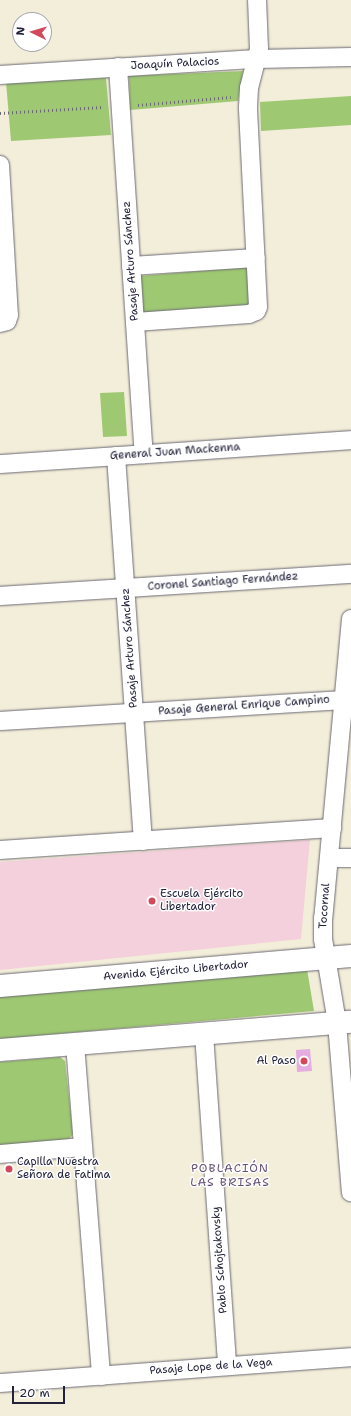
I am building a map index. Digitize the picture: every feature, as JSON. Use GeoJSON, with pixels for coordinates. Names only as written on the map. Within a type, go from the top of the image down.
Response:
{"type":"FeatureCollection","features":[{"type":"Feature","properties":{"kind":"main road","name":"Avenida Ejército Libertador"},"geometry":{"type":"LineString","coordinates":[[0,986],[351,956]]}},
{"type":"Feature","properties":{"kind":"main road"},"geometry":{"type":"LineString","coordinates":[[0,1050],[344,1022]]}},
{"type":"Feature","properties":{"kind":"street"},"geometry":{"type":"LineString","coordinates":[[135,322],[249,314],[256,311],[259,303],[248,96],[260,42],[257,0]]}},
{"type":"Feature","properties":{"kind":"street","name":"Joaquín Palacios"},"geometry":{"type":"LineString","coordinates":[[0,75],[257,59],[351,57]]}},
{"type":"Feature","properties":{"kind":"street","name":"Pasaje Arturo Sánchez"},"geometry":{"type":"LineString","coordinates":[[118,67],[144,454]]}},
{"type":"Feature","properties":{"kind":"street"},"geometry":{"type":"LineString","coordinates":[[0,165],[9,314],[3,322]]}},
{"type":"Feature","properties":{"kind":"street"},"geometry":{"type":"LineString","coordinates":[[132,266],[256,258]]}},
{"type":"Feature","properties":{"kind":"street","name":"General Juan Mackenna"},"geometry":{"type":"LineString","coordinates":[[0,464],[351,440]]}},
{"type":"Feature","properties":{"kind":"street","name":"Pasaje Arturo Sánchez"},"geometry":{"type":"LineString","coordinates":[[116,456],[143,841]]}},
{"type":"Feature","properties":{"kind":"street","name":"Coronel Santiago Fernández"},"geometry":{"type":"LineString","coordinates":[[0,596],[351,574]]}},
{"type":"Feature","properties":{"kind":"street","name":"Tocornal"},"geometry":{"type":"LineString","coordinates":[[351,618],[323,918],[323,939],[326,958],[344,1022],[351,1192]]}},
{"type":"Feature","properties":{"kind":"street","name":"Pasaje General Enrique Campino"},"geometry":{"type":"LineString","coordinates":[[0,721],[343,700]]}},
{"type":"Feature","properties":{"kind":"street"},"geometry":{"type":"LineString","coordinates":[[0,850],[332,828]]}},
{"type":"Feature","properties":{"kind":"street"},"geometry":{"type":"LineString","coordinates":[[329,858],[351,858]]}},
{"type":"Feature","properties":{"kind":"street","name":"Pablo Schojtakovsky"},"geometry":{"type":"LineString","coordinates":[[204,1034],[227,1366]]}},
{"type":"Feature","properties":{"kind":"street"},"geometry":{"type":"LineString","coordinates":[[75,1044],[100,1376]]}},
{"type":"Feature","properties":{"kind":"street"},"geometry":{"type":"LineString","coordinates":[[0,1154],[83,1147]]}},
{"type":"Feature","properties":{"kind":"street","name":"Pasaje Lope de la Vega"},"geometry":{"type":"LineString","coordinates":[[0,1383],[351,1357]]}},
{"type":"Feature","properties":{"kind":"path"},"geometry":{"type":"LineString","coordinates":[[0,113],[121,106],[248,96]]}},
{"type":"Feature","properties":{"kind":"shaded area","name":"Escuela Ejército Libertador"},"geometry":{"type":"Polygon","coordinates":[[[310,840],[301,939],[0,970],[0,862],[310,840]]]}},
{"type":"Feature","properties":{"kind":"green space"},"geometry":{"type":"Polygon","coordinates":[[[243,71],[238,101],[130,110],[129,76],[243,71]]]}},
{"type":"Feature","properties":{"kind":"green space"},"geometry":{"type":"Polygon","coordinates":[[[106,78],[111,135],[11,141],[6,82],[106,78]]]}},
{"type":"Feature","properties":{"kind":"green space"},"geometry":{"type":"Polygon","coordinates":[[[351,96],[351,125],[261,131],[260,102],[351,96]]]}},
{"type":"Feature","properties":{"kind":"green space"},"geometry":{"type":"Polygon","coordinates":[[[247,267],[250,308],[141,315],[140,276],[247,267]]]}},
{"type":"Feature","properties":{"kind":"green space"},"geometry":{"type":"Polygon","coordinates":[[[124,392],[127,436],[103,437],[100,393],[124,392]]]}},
{"type":"Feature","properties":{"kind":"green space"},"geometry":{"type":"Polygon","coordinates":[[[307,969],[314,1011],[0,1039],[0,995],[307,969]]]}},
{"type":"Feature","properties":{"kind":"green space"},"geometry":{"type":"Polygon","coordinates":[[[60,1057],[65,1061],[73,1134],[67,1142],[0,1148],[0,1062],[60,1057]]]}},
{"type":"Feature","properties":{"kind":"building","name":"Al Paso"},"geometry":{"type":"Polygon","coordinates":[[[310,1049],[312,1071],[297,1072],[296,1050],[310,1049]]]}},
{"type":"Feature","properties":{"kind":"place","name":"Escuela Ejército Libertador"},"geometry":{"type":"Point","coordinates":[152,901]}},
{"type":"Feature","properties":{"kind":"place","name":"Al Paso"},"geometry":{"type":"Point","coordinates":[304,1061]}},
{"type":"Feature","properties":{"kind":"place","name":"Capilla Nuestra Señora de Fatima"},"geometry":{"type":"Point","coordinates":[9,1169]}},
{"type":"Feature","properties":{"kind":"district","name":"POBLACIÓN LAS BRISAS"},"geometry":{"type":"Point","coordinates":[230,1176]}}]}
